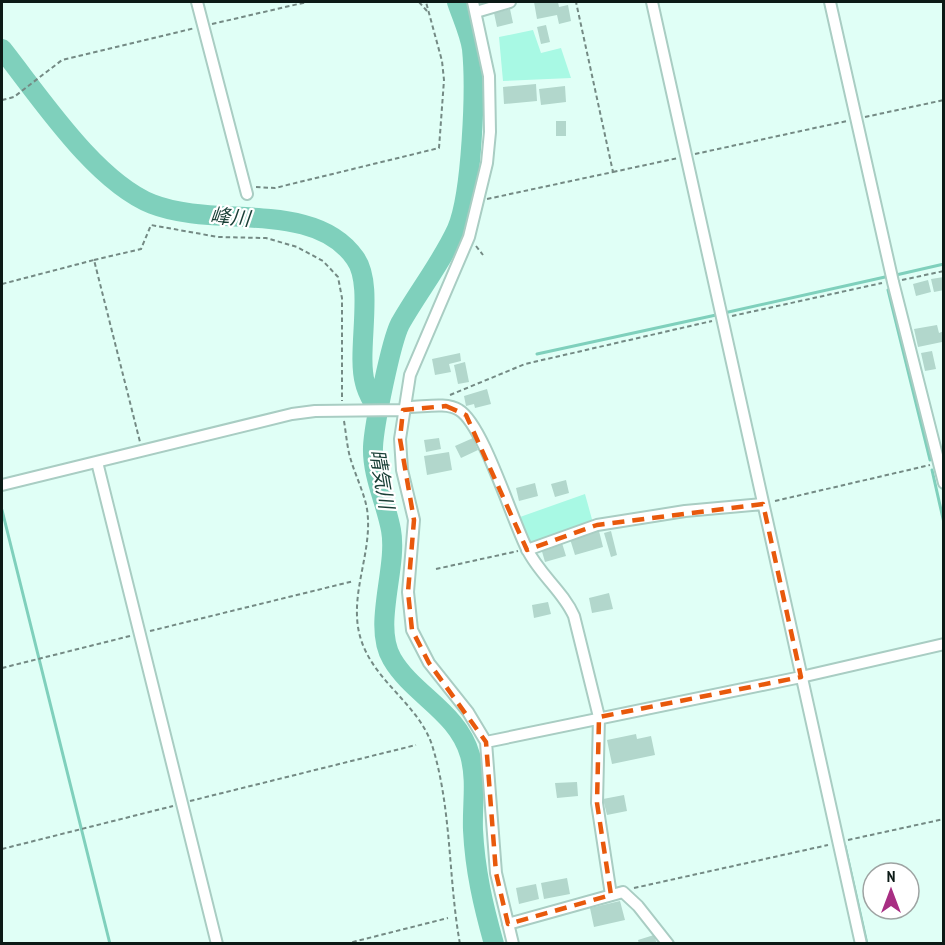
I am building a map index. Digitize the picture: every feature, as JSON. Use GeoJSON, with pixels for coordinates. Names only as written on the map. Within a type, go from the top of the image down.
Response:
{"type":"FeatureCollection","features":[{"type":"Feature","properties":{"kind":"street"},"geometry":{"type":"LineString","coordinates":[[197,2],[246,190]]}},
{"type":"Feature","properties":{"kind":"street"},"geometry":{"type":"LineString","coordinates":[[510,2],[474,7],[484,45],[491,104],[487,163],[480,199],[456,270],[418,350],[400,410],[400,440],[402,470],[414,520],[408,592],[412,630],[429,663],[468,712],[486,742],[496,873],[513,944]]}},
{"type":"Feature","properties":{"kind":"street"},"geometry":{"type":"LineString","coordinates":[[652,2],[861,944]]}},
{"type":"Feature","properties":{"kind":"street"},"geometry":{"type":"LineString","coordinates":[[830,2],[893,282],[944,483]]}},
{"type":"Feature","properties":{"kind":"street"},"geometry":{"type":"LineString","coordinates":[[2,485],[292,414],[342,410],[400,410],[438,406],[457,408],[466,415],[481,442],[527,550],[568,602],[574,616],[599,717],[597,803],[611,895]]}},
{"type":"Feature","properties":{"kind":"street"},"geometry":{"type":"LineString","coordinates":[[97,462],[217,944]]}},
{"type":"Feature","properties":{"kind":"street"},"geometry":{"type":"LineString","coordinates":[[527,550],[597,525],[685,511],[763,504]]}},
{"type":"Feature","properties":{"kind":"street"},"geometry":{"type":"LineString","coordinates":[[486,742],[801,677],[944,644]]}},
{"type":"Feature","properties":{"kind":"street"},"geometry":{"type":"LineString","coordinates":[[508,924],[623,892],[638,906],[668,944]]}},
{"type":"Feature","properties":{"kind":"path"},"geometry":{"type":"LineString","coordinates":[[2,100],[14,97],[62,60],[307,2]]}},
{"type":"Feature","properties":{"kind":"path"},"geometry":{"type":"LineString","coordinates":[[419,2],[429,12]]}},
{"type":"Feature","properties":{"kind":"path"},"geometry":{"type":"LineString","coordinates":[[246,190],[275,188],[439,148],[444,80],[442,61],[426,2]]}},
{"type":"Feature","properties":{"kind":"path"},"geometry":{"type":"LineString","coordinates":[[576,2],[613,172]]}},
{"type":"Feature","properties":{"kind":"path"},"geometry":{"type":"LineString","coordinates":[[480,199],[499,198],[944,100]]}},
{"type":"Feature","properties":{"kind":"path"},"geometry":{"type":"LineString","coordinates":[[2,284],[141,249],[152,225],[218,237],[266,238],[297,247],[323,261],[338,277],[342,297],[342,410],[350,457],[367,509],[367,543],[357,589],[358,628],[368,657],[383,681],[407,705],[431,743],[445,798],[452,899],[460,944]]}},
{"type":"Feature","properties":{"kind":"path"},"geometry":{"type":"LineString","coordinates":[[93,261],[143,451]]}},
{"type":"Feature","properties":{"kind":"path"},"geometry":{"type":"LineString","coordinates":[[438,406],[444,397],[525,364],[944,271]]}},
{"type":"Feature","properties":{"kind":"path"},"geometry":{"type":"LineString","coordinates":[[763,504],[939,463]]}},
{"type":"Feature","properties":{"kind":"path"},"geometry":{"type":"LineString","coordinates":[[436,569],[527,550]]}},
{"type":"Feature","properties":{"kind":"path"},"geometry":{"type":"LineString","coordinates":[[2,668],[354,581]]}},
{"type":"Feature","properties":{"kind":"path"},"geometry":{"type":"LineString","coordinates":[[2,849],[416,745]]}},
{"type":"Feature","properties":{"kind":"path"},"geometry":{"type":"LineString","coordinates":[[623,892],[630,888],[944,819]]}},
{"type":"Feature","properties":{"kind":"path"},"geometry":{"type":"LineString","coordinates":[[345,944],[447,918]]}},
{"type":"Feature","properties":{"kind":"highlighted area"},"geometry":{"type":"Polygon","coordinates":[[[446,406],[466,415],[527,550],[597,525],[763,504],[801,677],[599,717],[597,803],[611,895],[508,924],[496,873],[486,742],[429,663],[412,630],[408,592],[414,520],[400,439],[403,410],[409,407],[446,406]]]}},
{"type":"Feature","properties":{"kind":"green space"},"geometry":{"type":"Polygon","coordinates":[[[533,30],[541,53],[561,48],[571,78],[503,81],[499,37],[533,30]]]}},
{"type":"Feature","properties":{"kind":"green space"},"geometry":{"type":"Polygon","coordinates":[[[585,494],[593,523],[528,544],[520,517],[585,494]]]}},
{"type":"Feature","properties":{"kind":"building"},"geometry":{"type":"Polygon","coordinates":[[[534,2],[558,2],[559,7],[568,5],[571,21],[559,24],[557,15],[537,19],[534,2]]]}},
{"type":"Feature","properties":{"kind":"building"},"geometry":{"type":"Polygon","coordinates":[[[510,9],[513,23],[497,27],[494,13],[510,9]]]}},
{"type":"Feature","properties":{"kind":"building"},"geometry":{"type":"Polygon","coordinates":[[[546,25],[550,42],[541,44],[537,27],[546,25]]]}},
{"type":"Feature","properties":{"kind":"building"},"geometry":{"type":"Polygon","coordinates":[[[536,84],[537,101],[504,104],[503,87],[536,84]]]}},
{"type":"Feature","properties":{"kind":"building"},"geometry":{"type":"Polygon","coordinates":[[[565,86],[566,102],[541,105],[539,89],[565,86]]]}},
{"type":"Feature","properties":{"kind":"building"},"geometry":{"type":"Polygon","coordinates":[[[556,121],[566,121],[566,136],[556,136],[556,121]]]}},
{"type":"Feature","properties":{"kind":"building"},"geometry":{"type":"Polygon","coordinates":[[[944,277],[944,290],[934,292],[931,279],[944,277]]]}},
{"type":"Feature","properties":{"kind":"building"},"geometry":{"type":"Polygon","coordinates":[[[928,280],[931,292],[916,296],[913,284],[928,280]]]}},
{"type":"Feature","properties":{"kind":"building"},"geometry":{"type":"Polygon","coordinates":[[[937,325],[939,333],[944,331],[944,346],[942,342],[918,347],[914,329],[937,325]]]}},
{"type":"Feature","properties":{"kind":"building"},"geometry":{"type":"Polygon","coordinates":[[[932,351],[936,369],[925,371],[921,353],[932,351]]]}},
{"type":"Feature","properties":{"kind":"building"},"geometry":{"type":"Polygon","coordinates":[[[460,353],[461,361],[449,364],[451,372],[435,375],[432,359],[460,353]]]}},
{"type":"Feature","properties":{"kind":"building"},"geometry":{"type":"Polygon","coordinates":[[[465,362],[469,382],[458,384],[454,365],[465,362]]]}},
{"type":"Feature","properties":{"kind":"building"},"geometry":{"type":"Polygon","coordinates":[[[487,389],[491,404],[475,408],[474,404],[466,406],[464,396],[487,389]]]}},
{"type":"Feature","properties":{"kind":"building"},"geometry":{"type":"Polygon","coordinates":[[[439,438],[441,449],[426,452],[424,440],[439,438]]]}},
{"type":"Feature","properties":{"kind":"building"},"geometry":{"type":"Polygon","coordinates":[[[473,438],[478,450],[461,458],[455,446],[473,438]]]}},
{"type":"Feature","properties":{"kind":"building"},"geometry":{"type":"Polygon","coordinates":[[[449,452],[452,470],[427,475],[424,456],[449,452]]]}},
{"type":"Feature","properties":{"kind":"building"},"geometry":{"type":"Polygon","coordinates":[[[566,480],[569,493],[555,497],[551,484],[566,480]]]}},
{"type":"Feature","properties":{"kind":"building"},"geometry":{"type":"Polygon","coordinates":[[[535,483],[538,496],[519,501],[516,488],[535,483]]]}},
{"type":"Feature","properties":{"kind":"building"},"geometry":{"type":"Polygon","coordinates":[[[599,531],[603,547],[575,555],[570,539],[599,531]]]}},
{"type":"Feature","properties":{"kind":"building"},"geometry":{"type":"Polygon","coordinates":[[[611,531],[617,555],[611,557],[604,533],[611,531]]]}},
{"type":"Feature","properties":{"kind":"building"},"geometry":{"type":"Polygon","coordinates":[[[562,543],[566,556],[545,562],[541,548],[562,543]]]}},
{"type":"Feature","properties":{"kind":"building"},"geometry":{"type":"Polygon","coordinates":[[[609,593],[613,609],[592,613],[589,598],[609,593]]]}},
{"type":"Feature","properties":{"kind":"building"},"geometry":{"type":"Polygon","coordinates":[[[548,602],[551,614],[534,618],[532,605],[548,602]]]}},
{"type":"Feature","properties":{"kind":"building"},"geometry":{"type":"Polygon","coordinates":[[[636,734],[637,739],[651,736],[655,755],[612,764],[607,740],[636,734]]]}},
{"type":"Feature","properties":{"kind":"building"},"geometry":{"type":"Polygon","coordinates":[[[577,782],[578,796],[557,798],[555,783],[577,782]]]}},
{"type":"Feature","properties":{"kind":"building"},"geometry":{"type":"Polygon","coordinates":[[[624,795],[627,811],[607,815],[603,799],[624,795]]]}},
{"type":"Feature","properties":{"kind":"building"},"geometry":{"type":"Polygon","coordinates":[[[567,878],[570,894],[544,899],[541,883],[567,878]]]}},
{"type":"Feature","properties":{"kind":"building"},"geometry":{"type":"Polygon","coordinates":[[[536,884],[539,899],[519,904],[516,888],[536,884]]]}},
{"type":"Feature","properties":{"kind":"building"},"geometry":{"type":"Polygon","coordinates":[[[620,901],[625,920],[594,927],[590,908],[620,901]]]}},
{"type":"Feature","properties":{"kind":"building"},"geometry":{"type":"Polygon","coordinates":[[[654,935],[657,944],[639,944],[638,940],[654,935]]]}},
{"type":"Feature","properties":{"kind":"waterway","name":"晴気川"},"geometry":{"type":"LineString","coordinates":[[457,2],[468,31],[473,66],[472,140],[466,192],[457,229],[396,334],[380,403],[373,457],[391,530],[391,561],[384,630],[387,645],[392,659],[401,672],[456,727],[470,755],[473,774],[473,830],[476,859],[483,901],[494,944]]}},
{"type":"Feature","properties":{"kind":"waterway","name":"峰川"},"geometry":{"type":"LineString","coordinates":[[2,49],[70,136],[110,177],[131,193],[152,204],[177,211],[289,222],[315,228],[337,240],[355,258],[361,270],[365,301],[363,370],[366,387],[378,412]]}},
{"type":"Feature","properties":{"kind":"waterway"},"geometry":{"type":"LineString","coordinates":[[896,275],[944,264]]}},
{"type":"Feature","properties":{"kind":"waterway"},"geometry":{"type":"LineString","coordinates":[[724,313],[885,277]]}},
{"type":"Feature","properties":{"kind":"waterway"},"geometry":{"type":"LineString","coordinates":[[888,290],[930,460]]}},
{"type":"Feature","properties":{"kind":"waterway"},"geometry":{"type":"LineString","coordinates":[[537,354],[716,315]]}},
{"type":"Feature","properties":{"kind":"waterway"},"geometry":{"type":"LineString","coordinates":[[932,470],[944,523]]}},
{"type":"Feature","properties":{"kind":"waterway"},"geometry":{"type":"LineString","coordinates":[[2,510],[110,944]]}},
{"type":"Feature","properties":{"kind":"waterway"},"geometry":{"type":"LineString","coordinates":[[845,846],[867,944]]}}]}
